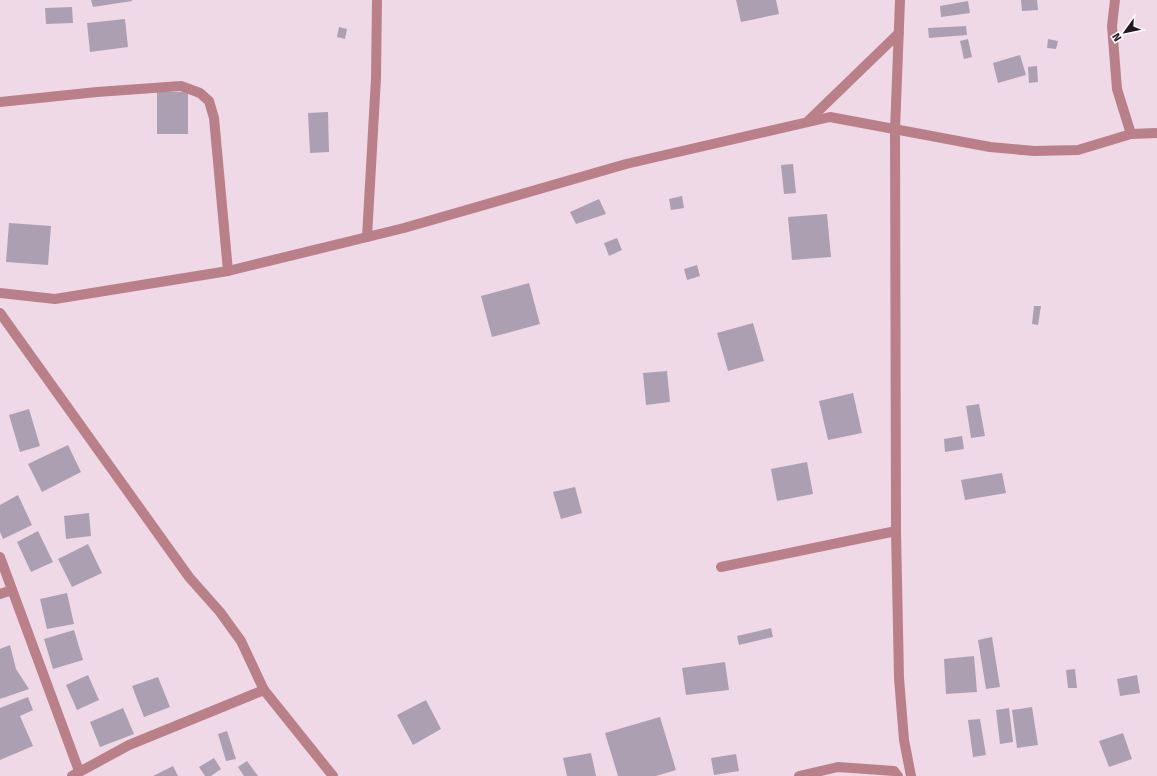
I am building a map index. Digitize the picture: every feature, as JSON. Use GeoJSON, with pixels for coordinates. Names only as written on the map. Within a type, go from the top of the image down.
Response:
{"type":"FeatureCollection","features":[{"type":"Feature","properties":{"kind":"street"},"geometry":{"type":"LineString","coordinates":[[367,238],[376,78],[377,0]]}},
{"type":"Feature","properties":{"kind":"street"},"geometry":{"type":"LineString","coordinates":[[900,0],[895,130],[896,531],[899,678],[904,740],[911,776]]}},
{"type":"Feature","properties":{"kind":"street"},"geometry":{"type":"LineString","coordinates":[[1115,0],[1112,26],[1117,89],[1131,134]]}},
{"type":"Feature","properties":{"kind":"street"},"geometry":{"type":"LineString","coordinates":[[806,122],[898,33]]}},
{"type":"Feature","properties":{"kind":"street"},"geometry":{"type":"LineString","coordinates":[[0,102],[97,92],[181,86],[200,93],[209,101],[214,118],[228,271]]}},
{"type":"Feature","properties":{"kind":"street"},"geometry":{"type":"LineString","coordinates":[[0,293],[55,299],[228,271],[367,238],[626,164],[830,117],[868,122],[895,130],[990,147],[1034,151],[1078,150],[1131,134],[1157,133]]}},
{"type":"Feature","properties":{"kind":"street"},"geometry":{"type":"LineString","coordinates":[[0,313],[189,577],[220,612],[241,641],[264,690],[333,776]]}},
{"type":"Feature","properties":{"kind":"street"},"geometry":{"type":"LineString","coordinates":[[721,567],[896,531]]}},
{"type":"Feature","properties":{"kind":"street"},"geometry":{"type":"LineString","coordinates":[[0,557],[75,774],[129,745],[264,690]]}},
{"type":"Feature","properties":{"kind":"street"},"geometry":{"type":"LineString","coordinates":[[0,594],[12,590]]}},
{"type":"Feature","properties":{"kind":"street"},"geometry":{"type":"LineString","coordinates":[[799,776],[838,767],[894,771],[898,776]]}},
{"type":"Feature","properties":{"kind":"building"},"geometry":{"type":"Polygon","coordinates":[[[91,0],[132,0],[132,1],[93,7],[91,0]]]}},
{"type":"Feature","properties":{"kind":"building"},"geometry":{"type":"Polygon","coordinates":[[[736,0],[776,0],[779,14],[741,22],[736,0]]]}},
{"type":"Feature","properties":{"kind":"building"},"geometry":{"type":"Polygon","coordinates":[[[1021,0],[1037,0],[1038,10],[1022,11],[1021,0]]]}},
{"type":"Feature","properties":{"kind":"building"},"geometry":{"type":"Polygon","coordinates":[[[968,1],[970,13],[941,17],[940,6],[968,1]]]}},
{"type":"Feature","properties":{"kind":"building"},"geometry":{"type":"Polygon","coordinates":[[[72,7],[73,23],[46,24],[45,8],[72,7]]]}},
{"type":"Feature","properties":{"kind":"building"},"geometry":{"type":"Polygon","coordinates":[[[125,19],[128,47],[90,52],[87,23],[125,19]]]}},
{"type":"Feature","properties":{"kind":"building"},"geometry":{"type":"Polygon","coordinates":[[[966,26],[967,35],[929,38],[928,28],[966,26]]]}},
{"type":"Feature","properties":{"kind":"building"},"geometry":{"type":"Polygon","coordinates":[[[339,27],[347,29],[345,39],[337,37],[339,27]]]}},
{"type":"Feature","properties":{"kind":"building"},"geometry":{"type":"Polygon","coordinates":[[[968,39],[972,57],[964,59],[960,41],[968,39]]]}},
{"type":"Feature","properties":{"kind":"building"},"geometry":{"type":"Polygon","coordinates":[[[1048,39],[1058,41],[1056,49],[1047,48],[1048,39]]]}},
{"type":"Feature","properties":{"kind":"building"},"geometry":{"type":"Polygon","coordinates":[[[1020,55],[1026,75],[998,83],[993,63],[1020,55]]]}},
{"type":"Feature","properties":{"kind":"building"},"geometry":{"type":"Polygon","coordinates":[[[1037,66],[1038,82],[1029,83],[1028,67],[1037,66]]]}},
{"type":"Feature","properties":{"kind":"building"},"geometry":{"type":"Polygon","coordinates":[[[157,92],[188,92],[188,134],[157,134],[157,92]]]}},
{"type":"Feature","properties":{"kind":"building"},"geometry":{"type":"Polygon","coordinates":[[[328,112],[329,152],[310,153],[308,113],[328,112]]]}},
{"type":"Feature","properties":{"kind":"building"},"geometry":{"type":"Polygon","coordinates":[[[793,164],[796,193],[784,194],[781,165],[793,164]]]}},
{"type":"Feature","properties":{"kind":"building"},"geometry":{"type":"Polygon","coordinates":[[[682,196],[684,208],[671,210],[669,199],[682,196]]]}},
{"type":"Feature","properties":{"kind":"building"},"geometry":{"type":"Polygon","coordinates":[[[599,199],[606,214],[576,224],[570,212],[599,199]]]}},
{"type":"Feature","properties":{"kind":"building"},"geometry":{"type":"Polygon","coordinates":[[[827,214],[831,257],[792,260],[788,217],[827,214]]]}},
{"type":"Feature","properties":{"kind":"building"},"geometry":{"type":"Polygon","coordinates":[[[9,223],[51,226],[48,265],[6,262],[9,223]]]}},
{"type":"Feature","properties":{"kind":"building"},"geometry":{"type":"Polygon","coordinates":[[[617,238],[622,250],[609,256],[604,243],[617,238]]]}},
{"type":"Feature","properties":{"kind":"building"},"geometry":{"type":"Polygon","coordinates":[[[697,265],[700,276],[687,280],[684,269],[697,265]]]}},
{"type":"Feature","properties":{"kind":"building"},"geometry":{"type":"Polygon","coordinates":[[[529,283],[540,324],[492,337],[481,296],[529,283]]]}},
{"type":"Feature","properties":{"kind":"building"},"geometry":{"type":"Polygon","coordinates":[[[1034,306],[1041,306],[1038,325],[1032,324],[1034,306]]]}},
{"type":"Feature","properties":{"kind":"building"},"geometry":{"type":"Polygon","coordinates":[[[753,323],[764,361],[728,371],[717,333],[753,323]]]}},
{"type":"Feature","properties":{"kind":"building"},"geometry":{"type":"Polygon","coordinates":[[[667,371],[670,402],[646,405],[643,373],[667,371]]]}},
{"type":"Feature","properties":{"kind":"building"},"geometry":{"type":"Polygon","coordinates":[[[853,393],[862,433],[828,440],[819,401],[853,393]]]}},
{"type":"Feature","properties":{"kind":"building"},"geometry":{"type":"Polygon","coordinates":[[[979,404],[985,436],[971,438],[966,406],[979,404]]]}},
{"type":"Feature","properties":{"kind":"building"},"geometry":{"type":"Polygon","coordinates":[[[29,409],[40,446],[20,452],[9,415],[29,409]]]}},
{"type":"Feature","properties":{"kind":"building"},"geometry":{"type":"Polygon","coordinates":[[[962,436],[964,449],[945,452],[944,439],[962,436]]]}},
{"type":"Feature","properties":{"kind":"building"},"geometry":{"type":"Polygon","coordinates":[[[68,445],[81,472],[42,492],[28,464],[68,445]]]}},
{"type":"Feature","properties":{"kind":"building"},"geometry":{"type":"Polygon","coordinates":[[[807,462],[813,494],[777,501],[771,469],[807,462]]]}},
{"type":"Feature","properties":{"kind":"building"},"geometry":{"type":"Polygon","coordinates":[[[1002,473],[1006,493],[965,500],[961,480],[1002,473]]]}},
{"type":"Feature","properties":{"kind":"building"},"geometry":{"type":"Polygon","coordinates":[[[575,487],[582,513],[561,519],[553,492],[575,487]]]}},
{"type":"Feature","properties":{"kind":"building"},"geometry":{"type":"Polygon","coordinates":[[[18,495],[32,525],[3,539],[0,532],[0,505],[18,495]]]}},
{"type":"Feature","properties":{"kind":"building"},"geometry":{"type":"Polygon","coordinates":[[[89,513],[91,536],[66,539],[64,516],[89,513]]]}},
{"type":"Feature","properties":{"kind":"building"},"geometry":{"type":"Polygon","coordinates":[[[38,531],[53,562],[31,572],[17,542],[38,531]]]}},
{"type":"Feature","properties":{"kind":"building"},"geometry":{"type":"Polygon","coordinates":[[[88,544],[102,573],[72,587],[58,559],[88,544]]]}},
{"type":"Feature","properties":{"kind":"building"},"geometry":{"type":"Polygon","coordinates":[[[67,593],[74,624],[47,629],[40,599],[67,593]]]}},
{"type":"Feature","properties":{"kind":"building"},"geometry":{"type":"Polygon","coordinates":[[[771,628],[773,637],[739,645],[737,636],[771,628]]]}},
{"type":"Feature","properties":{"kind":"building"},"geometry":{"type":"Polygon","coordinates":[[[74,630],[83,660],[53,669],[44,639],[74,630]]]}},
{"type":"Feature","properties":{"kind":"building"},"geometry":{"type":"Polygon","coordinates":[[[992,637],[1000,687],[986,689],[978,640],[992,637]]]}},
{"type":"Feature","properties":{"kind":"building"},"geometry":{"type":"Polygon","coordinates":[[[10,645],[16,669],[29,689],[0,699],[0,649],[10,645]]]}},
{"type":"Feature","properties":{"kind":"building"},"geometry":{"type":"Polygon","coordinates":[[[974,656],[977,692],[946,694],[944,659],[974,656]]]}},
{"type":"Feature","properties":{"kind":"building"},"geometry":{"type":"Polygon","coordinates":[[[725,662],[729,690],[686,695],[682,668],[725,662]]]}},
{"type":"Feature","properties":{"kind":"building"},"geometry":{"type":"Polygon","coordinates":[[[1075,669],[1077,688],[1068,688],[1066,670],[1075,669]]]}},
{"type":"Feature","properties":{"kind":"building"},"geometry":{"type":"Polygon","coordinates":[[[88,675],[99,700],[77,710],[66,685],[88,675]]]}},
{"type":"Feature","properties":{"kind":"building"},"geometry":{"type":"Polygon","coordinates":[[[1137,675],[1140,693],[1120,696],[1117,679],[1137,675]]]}},
{"type":"Feature","properties":{"kind":"building"},"geometry":{"type":"Polygon","coordinates":[[[158,677],[170,707],[144,717],[132,686],[158,677]]]}},
{"type":"Feature","properties":{"kind":"building"},"geometry":{"type":"Polygon","coordinates":[[[28,697],[33,710],[20,716],[33,746],[0,760],[0,708],[28,697]]]}},
{"type":"Feature","properties":{"kind":"building"},"geometry":{"type":"Polygon","coordinates":[[[426,700],[441,729],[413,745],[397,715],[426,700]]]}},
{"type":"Feature","properties":{"kind":"building"},"geometry":{"type":"Polygon","coordinates":[[[1032,707],[1038,745],[1017,748],[1012,710],[1032,707]]]}},
{"type":"Feature","properties":{"kind":"building"},"geometry":{"type":"Polygon","coordinates":[[[123,708],[134,734],[100,747],[90,722],[123,708]]]}},
{"type":"Feature","properties":{"kind":"building"},"geometry":{"type":"Polygon","coordinates":[[[1009,708],[1013,742],[1000,744],[996,710],[1009,708]]]}},
{"type":"Feature","properties":{"kind":"building"},"geometry":{"type":"Polygon","coordinates":[[[660,717],[676,770],[656,776],[618,776],[605,733],[660,717]]]}},
{"type":"Feature","properties":{"kind":"building"},"geometry":{"type":"Polygon","coordinates":[[[980,719],[986,755],[973,757],[968,720],[980,719]]]}},
{"type":"Feature","properties":{"kind":"building"},"geometry":{"type":"Polygon","coordinates":[[[227,731],[236,759],[226,761],[218,734],[227,731]]]}},
{"type":"Feature","properties":{"kind":"building"},"geometry":{"type":"Polygon","coordinates":[[[1123,733],[1132,759],[1109,767],[1099,741],[1123,733]]]}},
{"type":"Feature","properties":{"kind":"building"},"geometry":{"type":"Polygon","coordinates":[[[591,753],[596,776],[567,776],[563,758],[591,753]]]}},
{"type":"Feature","properties":{"kind":"building"},"geometry":{"type":"Polygon","coordinates":[[[736,754],[739,771],[714,775],[711,758],[736,754]]]}},
{"type":"Feature","properties":{"kind":"building"},"geometry":{"type":"Polygon","coordinates":[[[214,758],[221,769],[211,776],[205,776],[199,767],[214,758]]]}},
{"type":"Feature","properties":{"kind":"building"},"geometry":{"type":"Polygon","coordinates":[[[247,761],[258,776],[244,776],[238,767],[247,761]]]}},
{"type":"Feature","properties":{"kind":"building"},"geometry":{"type":"Polygon","coordinates":[[[173,766],[178,776],[153,776],[173,766]]]}}]}
